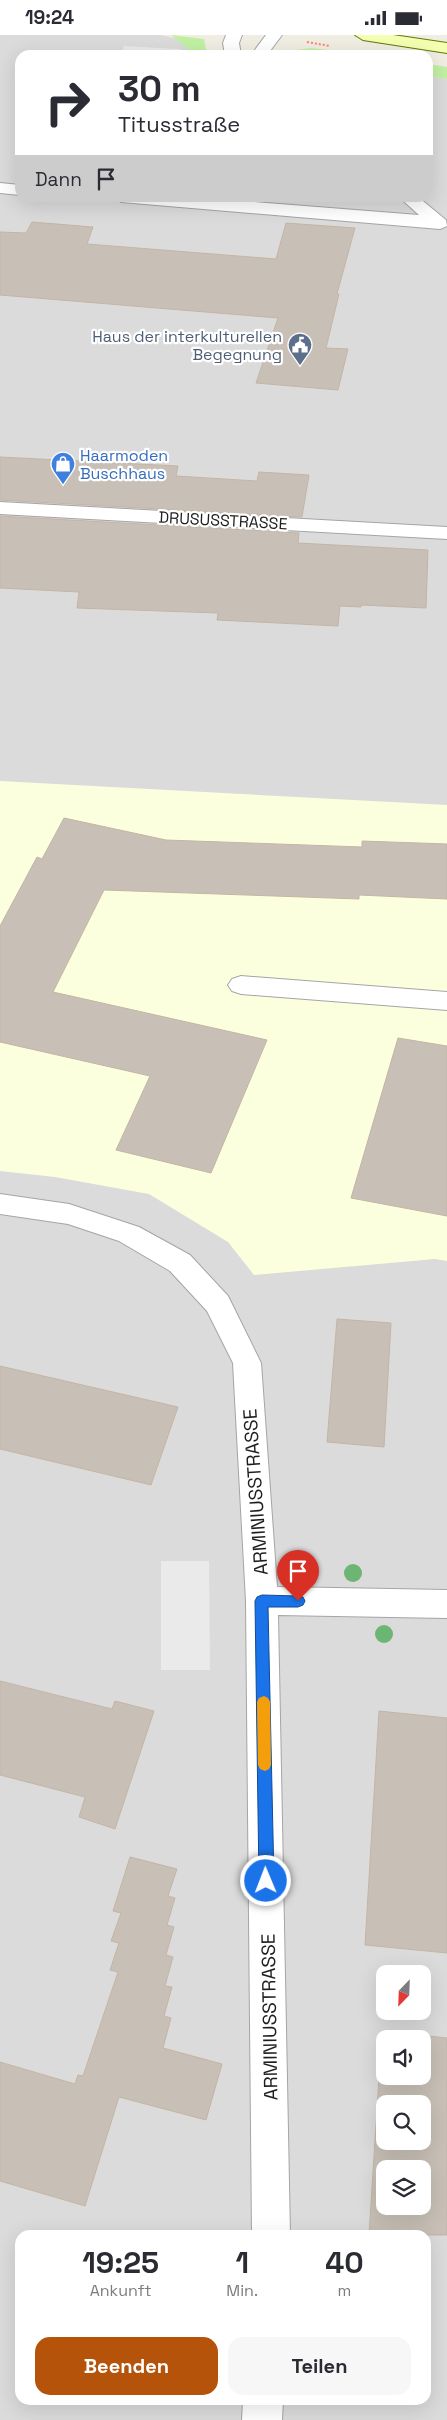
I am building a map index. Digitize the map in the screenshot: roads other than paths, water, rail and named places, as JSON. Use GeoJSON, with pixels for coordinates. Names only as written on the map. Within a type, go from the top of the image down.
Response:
{"type":"FeatureCollection","features":[{"type":"Feature","properties":{"kind":"main road"},"geometry":{"type":"LineString","coordinates":[[363,35],[447,48]]}},
{"type":"Feature","properties":{"kind":"street"},"geometry":{"type":"LineString","coordinates":[[232,50],[231,43],[234,35]]}},
{"type":"Feature","properties":{"kind":"street"},"geometry":{"type":"LineString","coordinates":[[263,50],[274,36]]}},
{"type":"Feature","properties":{"kind":"street"},"geometry":{"type":"LineString","coordinates":[[0,188],[15,190]]}},
{"type":"Feature","properties":{"kind":"street"},"geometry":{"type":"LineString","coordinates":[[176,202],[442,226]]}},
{"type":"Feature","properties":{"kind":"street"},"geometry":{"type":"LineString","coordinates":[[413,202],[442,226]]}},
{"type":"Feature","properties":{"kind":"street","name":"DRUSUSSTRASSE"},"geometry":{"type":"LineString","coordinates":[[0,508],[447,533]]}},
{"type":"Feature","properties":{"kind":"street"},"geometry":{"type":"LineString","coordinates":[[241,985],[447,1001]]}},
{"type":"Feature","properties":{"kind":"street","name":"ARMINIUSSTRASSE"},"geometry":{"type":"LineString","coordinates":[[0,1204],[70,1214],[129,1234],[180,1263],[218,1304],[247,1363],[262,1601],[271,2230]]}},
{"type":"Feature","properties":{"kind":"street"},"geometry":{"type":"LineString","coordinates":[[262,1601],[447,1604]]}},
{"type":"Feature","properties":{"kind":"street"},"geometry":{"type":"LineString","coordinates":[[262,2420],[263,2405]]}},
{"type":"Feature","properties":{"kind":"place","name":"Haus der interkulturellen Begegnung"},"geometry":{"type":"Point","coordinates":[300,366]}},
{"type":"Feature","properties":{"kind":"place","name":"Haarmoden Buschhaus"},"geometry":{"type":"Point","coordinates":[63,485]}}]}
